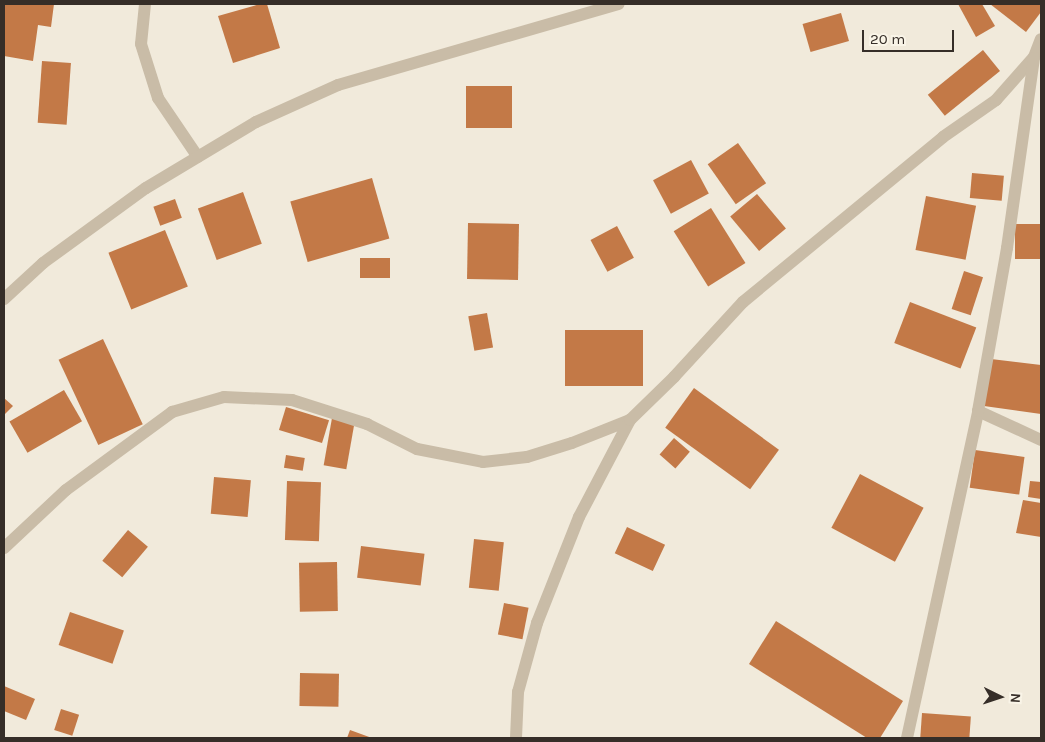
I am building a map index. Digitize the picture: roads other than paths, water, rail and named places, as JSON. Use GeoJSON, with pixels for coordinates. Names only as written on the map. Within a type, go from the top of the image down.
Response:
{"type":"FeatureCollection","features":[{"type":"Feature","properties":{"kind":"street"},"geometry":{"type":"LineString","coordinates":[[145,4],[141,44],[158,98],[198,157]]}},
{"type":"Feature","properties":{"kind":"street"},"geometry":{"type":"LineString","coordinates":[[4,299],[43,263],[146,188],[256,122],[338,85],[619,4]]}},
{"type":"Feature","properties":{"kind":"street"},"geometry":{"type":"LineString","coordinates":[[907,738],[978,411],[1007,248],[1034,57],[1041,39]]}},
{"type":"Feature","properties":{"kind":"street"},"geometry":{"type":"LineString","coordinates":[[516,738],[518,692],[537,623],[579,517],[630,420],[674,377],[743,302],[943,136],[996,100],[1034,57]]}},
{"type":"Feature","properties":{"kind":"street"},"geometry":{"type":"LineString","coordinates":[[4,548],[66,490],[172,412],[224,397],[292,400],[367,424],[417,449],[482,462],[527,457],[572,443],[630,420]]}},
{"type":"Feature","properties":{"kind":"street"},"geometry":{"type":"LineString","coordinates":[[978,411],[1041,440]]}}]}
